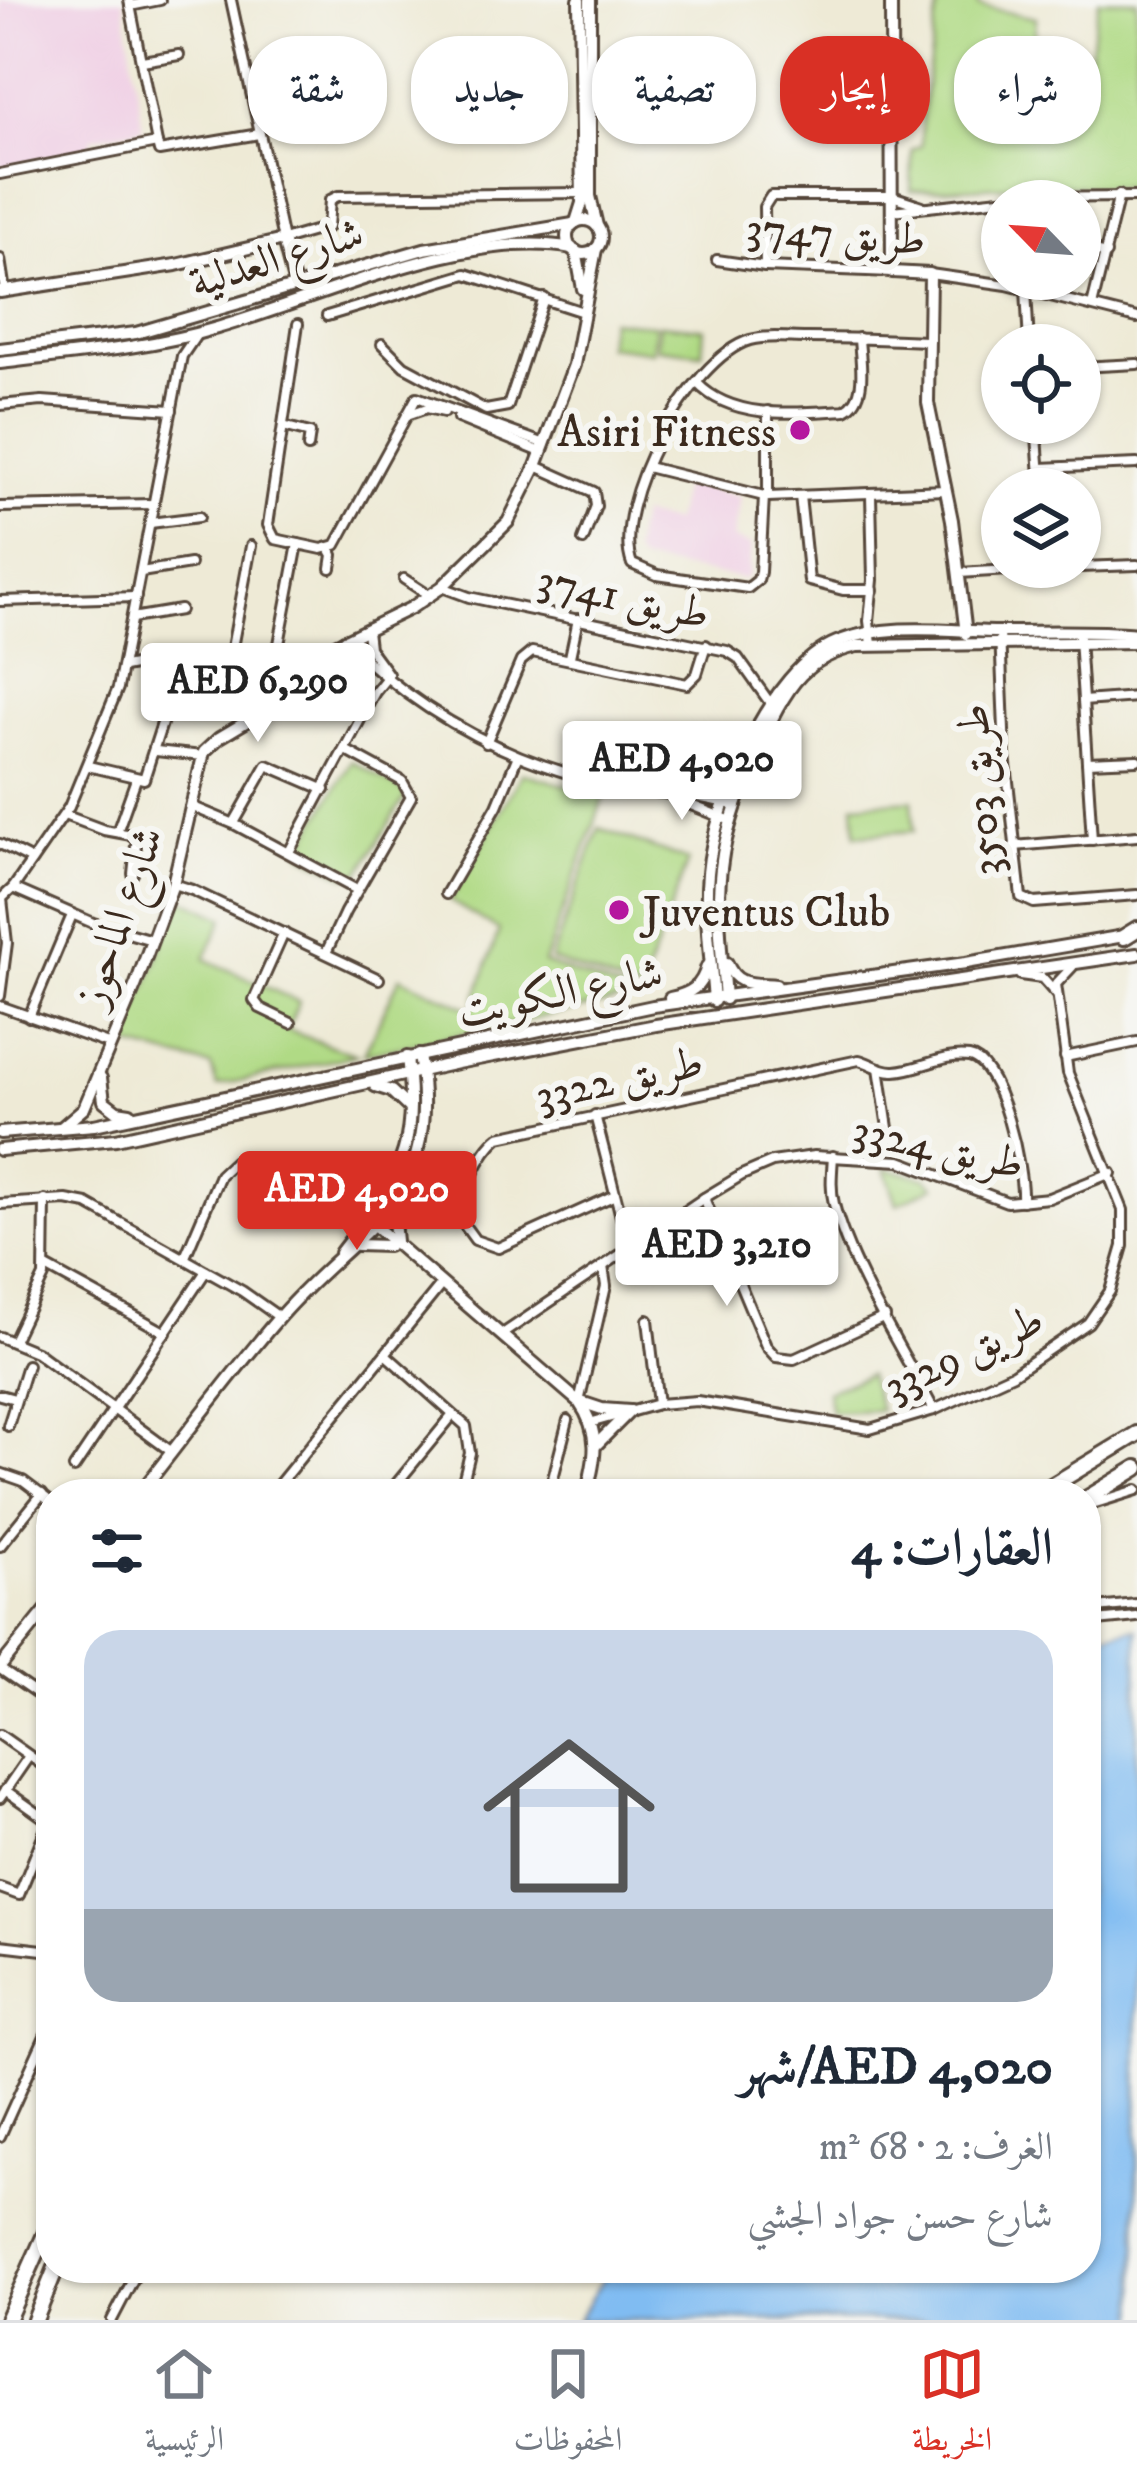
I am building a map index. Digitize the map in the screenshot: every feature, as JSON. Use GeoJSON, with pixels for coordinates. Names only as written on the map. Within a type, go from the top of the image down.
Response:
{"type":"FeatureCollection","features":[{"type":"Feature","properties":{"kind":"highway"},"geometry":{"type":"LineString","coordinates":[[1063,1479],[1137,1434]]}},
{"type":"Feature","properties":{"kind":"highway"},"geometry":{"type":"LineString","coordinates":[[1101,1493],[1137,1468]]}},
{"type":"Feature","properties":{"kind":"highway"},"geometry":{"type":"LineString","coordinates":[[7,2320],[36,2255]]}},
{"type":"Feature","properties":{"kind":"highway"},"geometry":{"type":"LineString","coordinates":[[35,2320],[50,2283]]}},
{"type":"Feature","properties":{"kind":"street"},"geometry":{"type":"LineString","coordinates":[[160,0],[130,3],[159,152],[248,136]]}},
{"type":"Feature","properties":{"kind":"street"},"geometry":{"type":"LineString","coordinates":[[231,0],[248,81]]}},
{"type":"Feature","properties":{"kind":"street"},"geometry":{"type":"LineString","coordinates":[[579,0],[581,193],[567,238],[574,250],[586,311]]}},
{"type":"Feature","properties":{"kind":"street"},"geometry":{"type":"LineString","coordinates":[[156,751],[202,756],[219,738],[271,709],[349,637],[442,587],[508,522],[536,466],[574,365],[601,235],[590,196],[590,0]]}},
{"type":"Feature","properties":{"kind":"street"},"geometry":{"type":"LineString","coordinates":[[891,0],[892,272]]}},
{"type":"Feature","properties":{"kind":"street"},"geometry":{"type":"LineString","coordinates":[[142,61],[179,55]]}},
{"type":"Feature","properties":{"kind":"street"},"geometry":{"type":"LineString","coordinates":[[0,174],[157,143]]}},
{"type":"Feature","properties":{"kind":"street"},"geometry":{"type":"LineString","coordinates":[[261,144],[295,286]]}},
{"type":"Feature","properties":{"kind":"street"},"geometry":{"type":"LineString","coordinates":[[0,259],[2,292],[176,265],[328,227],[330,203],[338,196],[581,193]]}},
{"type":"Feature","properties":{"kind":"street"},"geometry":{"type":"LineString","coordinates":[[1091,306],[1119,195]]}},
{"type":"Feature","properties":{"kind":"street"},"geometry":{"type":"LineString","coordinates":[[765,267],[764,207],[771,196],[892,196],[930,208]]}},
{"type":"Feature","properties":{"kind":"street"},"geometry":{"type":"LineString","coordinates":[[892,211],[1009,198],[1137,197]]}},
{"type":"Feature","properties":{"kind":"street"},"geometry":{"type":"LineString","coordinates":[[574,223],[585,220],[597,226]]}},
{"type":"Feature","properties":{"kind":"street","name":"شارع العدلية"},"geometry":{"type":"LineString","coordinates":[[0,349],[136,333],[424,249],[574,223]]}},
{"type":"Feature","properties":{"kind":"street","name":"شارع العدلية"},"geometry":{"type":"LineString","coordinates":[[0,363],[197,333],[458,253],[539,244],[574,250]]}},
{"type":"Feature","properties":{"kind":"street"},"geometry":{"type":"LineString","coordinates":[[574,250],[596,249]]}},
{"type":"Feature","properties":{"kind":"street"},"geometry":{"type":"LineString","coordinates":[[1101,253],[1106,254]]}},
{"type":"Feature","properties":{"kind":"street","name":"طريق 3747"},"geometry":{"type":"LineString","coordinates":[[717,260],[765,267],[930,274],[981,282]]}},
{"type":"Feature","properties":{"kind":"street"},"geometry":{"type":"LineString","coordinates":[[328,316],[466,274],[586,311]]}},
{"type":"Feature","properties":{"kind":"street"},"geometry":{"type":"LineString","coordinates":[[930,274],[928,403],[947,490],[966,636]]}},
{"type":"Feature","properties":{"kind":"street"},"geometry":{"type":"LineString","coordinates":[[382,344],[404,366],[486,410],[512,403],[544,298]]}},
{"type":"Feature","properties":{"kind":"street","name":"طريق 3747"},"geometry":{"type":"LineString","coordinates":[[1068,300],[1137,318]]}},
{"type":"Feature","properties":{"kind":"street"},"geometry":{"type":"LineString","coordinates":[[298,324],[268,529],[275,539],[329,548],[339,542],[420,397],[543,448]]}},
{"type":"Feature","properties":{"kind":"street"},"geometry":{"type":"LineString","coordinates":[[0,996],[6,928],[1,899],[64,815],[88,766],[124,667],[181,362],[197,333]]}},
{"type":"Feature","properties":{"kind":"street"},"geometry":{"type":"LineString","coordinates":[[697,383],[717,400],[742,409],[840,411],[853,407],[860,394],[859,338]]}},
{"type":"Feature","properties":{"kind":"street"},"geometry":{"type":"LineString","coordinates":[[768,411],[761,565],[754,584],[738,590],[647,572],[632,564],[626,535],[664,425],[728,351],[750,340],[926,340]]}},
{"type":"Feature","properties":{"kind":"street"},"geometry":{"type":"LineString","coordinates":[[156,342],[181,362]]}},
{"type":"Feature","properties":{"kind":"street"},"geometry":{"type":"LineString","coordinates":[[1101,366],[1137,364]]}},
{"type":"Feature","properties":{"kind":"street"},"geometry":{"type":"LineString","coordinates":[[0,405],[42,401],[172,410]]}},
{"type":"Feature","properties":{"kind":"street"},"geometry":{"type":"LineString","coordinates":[[481,424],[486,410]]}},
{"type":"Feature","properties":{"kind":"street"},"geometry":{"type":"LineString","coordinates":[[283,426],[310,433],[308,447]]}},
{"type":"Feature","properties":{"kind":"street"},"geometry":{"type":"LineString","coordinates":[[1059,468],[1137,464]]}},
{"type":"Feature","properties":{"kind":"street"},"geometry":{"type":"LineString","coordinates":[[536,466],[594,492],[596,506],[583,540]]}},
{"type":"Feature","properties":{"kind":"street"},"geometry":{"type":"LineString","coordinates":[[647,467],[766,496],[947,490]]}},
{"type":"Feature","properties":{"kind":"street"},"geometry":{"type":"LineString","coordinates":[[871,495],[871,639]]}},
{"type":"Feature","properties":{"kind":"street"},"geometry":{"type":"LineString","coordinates":[[800,496],[809,581],[843,590],[873,590]]}},
{"type":"Feature","properties":{"kind":"street"},"geometry":{"type":"LineString","coordinates":[[0,507],[154,505]]}},
{"type":"Feature","properties":{"kind":"street"},"geometry":{"type":"LineString","coordinates":[[150,523],[199,517]]}},
{"type":"Feature","properties":{"kind":"street"},"geometry":{"type":"LineString","coordinates":[[277,673],[298,544]]}},
{"type":"Feature","properties":{"kind":"street"},"geometry":{"type":"LineString","coordinates":[[230,664],[251,546]]}},
{"type":"Feature","properties":{"kind":"street"},"geometry":{"type":"LineString","coordinates":[[329,548],[331,568]]}},
{"type":"Feature","properties":{"kind":"street"},"geometry":{"type":"LineString","coordinates":[[141,572],[190,564]]}},
{"type":"Feature","properties":{"kind":"street"},"geometry":{"type":"LineString","coordinates":[[1101,566],[1137,565]]}},
{"type":"Feature","properties":{"kind":"street"},"geometry":{"type":"LineString","coordinates":[[959,573],[981,571]]}},
{"type":"Feature","properties":{"kind":"street"},"geometry":{"type":"LineString","coordinates":[[404,579],[430,596]]}},
{"type":"Feature","properties":{"kind":"street","name":"طريق 3741"},"geometry":{"type":"LineString","coordinates":[[442,587],[469,597],[735,655],[770,703]]}},
{"type":"Feature","properties":{"kind":"street"},"geometry":{"type":"LineString","coordinates":[[0,602],[136,597]]}},
{"type":"Feature","properties":{"kind":"street"},"geometry":{"type":"LineString","coordinates":[[132,618],[180,610]]}},
{"type":"Feature","properties":{"kind":"street"},"geometry":{"type":"LineString","coordinates":[[570,657],[578,619]]}},
{"type":"Feature","properties":{"kind":"street"},"geometry":{"type":"LineString","coordinates":[[368,628],[367,645],[388,676]]}},
{"type":"Feature","properties":{"kind":"street"},"geometry":{"type":"LineString","coordinates":[[721,1016],[708,876],[770,703],[788,676],[839,641],[1000,637],[1047,630],[1079,637],[1137,638]]}},
{"type":"Feature","properties":{"kind":"street"},"geometry":{"type":"LineString","coordinates":[[349,637],[371,666],[444,719],[517,758],[728,811]]}},
{"type":"Feature","properties":{"kind":"street","name":"طريق 3503"},"geometry":{"type":"LineString","coordinates":[[1000,637],[1019,892],[1029,902],[1137,895]]}},
{"type":"Feature","properties":{"kind":"street"},"geometry":{"type":"LineString","coordinates":[[1079,637],[1092,840]]}},
{"type":"Feature","properties":{"kind":"street"},"geometry":{"type":"LineString","coordinates":[[728,811],[794,682],[829,655],[871,639]]}},
{"type":"Feature","properties":{"kind":"street"},"geometry":{"type":"LineString","coordinates":[[486,742],[525,656],[538,652],[570,657],[687,684],[697,674],[706,646]]}},
{"type":"Feature","properties":{"kind":"street"},"geometry":{"type":"LineString","coordinates":[[124,667],[177,656]]}},
{"type":"Feature","properties":{"kind":"street"},"geometry":{"type":"LineString","coordinates":[[213,662],[277,673],[293,689]]}},
{"type":"Feature","properties":{"kind":"street"},"geometry":{"type":"LineString","coordinates":[[289,852],[388,676]]}},
{"type":"Feature","properties":{"kind":"street"},"geometry":{"type":"LineString","coordinates":[[1083,701],[1137,697]]}},
{"type":"Feature","properties":{"kind":"street"},"geometry":{"type":"LineString","coordinates":[[88,766],[136,779],[147,777],[165,714]]}},
{"type":"Feature","properties":{"kind":"street"},"geometry":{"type":"LineString","coordinates":[[326,953],[411,797],[402,781],[346,751]]}},
{"type":"Feature","properties":{"kind":"street","name":"شارع الماحوز"},"geometry":{"type":"LineString","coordinates":[[59,1130],[80,1115],[153,940],[172,884],[202,756]]}},
{"type":"Feature","properties":{"kind":"street"},"geometry":{"type":"LineString","coordinates":[[446,894],[497,806],[517,758]]}},
{"type":"Feature","properties":{"kind":"street"},"geometry":{"type":"LineString","coordinates":[[1087,762],[1137,760]]}},
{"type":"Feature","properties":{"kind":"street"},"geometry":{"type":"LineString","coordinates":[[234,824],[267,765],[325,790]]}},
{"type":"Feature","properties":{"kind":"street"},"geometry":{"type":"LineString","coordinates":[[117,832],[136,779]]}},
{"type":"Feature","properties":{"kind":"street"},"geometry":{"type":"LineString","coordinates":[[191,806],[357,890]]}},
{"type":"Feature","properties":{"kind":"street"},"geometry":{"type":"LineString","coordinates":[[64,815],[140,839],[133,874]]}},
{"type":"Feature","properties":{"kind":"street"},"geometry":{"type":"LineString","coordinates":[[1014,846],[1137,836]]}},
{"type":"Feature","properties":{"kind":"street"},"geometry":{"type":"LineString","coordinates":[[0,844],[32,860]]}},
{"type":"Feature","properties":{"kind":"street"},"geometry":{"type":"LineString","coordinates":[[172,884],[379,979]]}},
{"type":"Feature","properties":{"kind":"street"},"geometry":{"type":"LineString","coordinates":[[13,888],[72,915],[153,940]]}},
{"type":"Feature","properties":{"kind":"street"},"geometry":{"type":"LineString","coordinates":[[29,1017],[72,915]]}},
{"type":"Feature","properties":{"kind":"street"},"geometry":{"type":"LineString","coordinates":[[284,932],[254,1000],[256,1006],[291,1022]]}},
{"type":"Feature","properties":{"kind":"street","name":"شارع الكويت"},"geometry":{"type":"LineString","coordinates":[[0,1133],[59,1130],[141,1115],[653,1006],[1133,933]]}},
{"type":"Feature","properties":{"kind":"street"},"geometry":{"type":"LineString","coordinates":[[716,945],[736,979],[790,988]]}},
{"type":"Feature","properties":{"kind":"street"},"geometry":{"type":"LineString","coordinates":[[653,1006],[699,985],[716,945]]}},
{"type":"Feature","properties":{"kind":"street","name":"شارع الكويت"},"geometry":{"type":"LineString","coordinates":[[0,1150],[116,1139],[457,1064],[721,1016],[1137,954]]}},
{"type":"Feature","properties":{"kind":"street"},"geometry":{"type":"LineString","coordinates":[[1057,995],[1062,974],[1084,962]]}},
{"type":"Feature","properties":{"kind":"street"},"geometry":{"type":"LineString","coordinates":[[1006,975],[1042,978],[1057,995]]}},
{"type":"Feature","properties":{"kind":"street","name":"طريق 3329"},"geometry":{"type":"LineString","coordinates":[[592,1422],[658,1404],[716,1402],[870,1429],[934,1410],[1013,1374],[1088,1323],[1110,1291],[1123,1246],[1123,1210],[1073,1088],[1057,995]]}},
{"type":"Feature","properties":{"kind":"street"},"geometry":{"type":"LineString","coordinates":[[0,1006],[111,1046]]}},
{"type":"Feature","properties":{"kind":"street"},"geometry":{"type":"LineString","coordinates":[[1065,1057],[1137,1042]]}},
{"type":"Feature","properties":{"kind":"street"},"geometry":{"type":"LineString","coordinates":[[393,1248],[394,1221],[423,1128],[423,1094],[412,1056]]}},
{"type":"Feature","properties":{"kind":"street","name":"طريق 3322"},"geometry":{"type":"LineString","coordinates":[[615,1195],[498,1248],[475,1240],[460,1224],[460,1207],[492,1141],[855,1060],[895,1072],[958,1057],[982,1063],[992,1076],[1018,1159],[1022,1201]]}},
{"type":"Feature","properties":{"kind":"street"},"geometry":{"type":"LineString","coordinates":[[423,1094],[432,1079],[457,1064]]}},
{"type":"Feature","properties":{"kind":"street","name":"شارع الماحوز"},"geometry":{"type":"LineString","coordinates":[[102,1069],[104,1102],[117,1111],[141,1115]]}},
{"type":"Feature","properties":{"kind":"street"},"geometry":{"type":"LineString","coordinates":[[879,1069],[889,1128],[882,1160]]}},
{"type":"Feature","properties":{"kind":"street"},"geometry":{"type":"LineString","coordinates":[[379,1212],[401,1162],[415,1075]]}},
{"type":"Feature","properties":{"kind":"street"},"geometry":{"type":"LineString","coordinates":[[366,1085],[391,1090],[409,1109]]}},
{"type":"Feature","properties":{"kind":"street"},"geometry":{"type":"LineString","coordinates":[[595,1115],[629,1248]]}},
{"type":"Feature","properties":{"kind":"street"},"geometry":{"type":"LineString","coordinates":[[832,1156],[834,1206],[934,1410]]}},
{"type":"Feature","properties":{"kind":"street","name":"طريق 3324"},"geometry":{"type":"LineString","coordinates":[[501,1335],[704,1198],[772,1162],[832,1156],[882,1160],[923,1168],[993,1199],[1022,1201],[1049,1198],[1111,1173]]}},
{"type":"Feature","properties":{"kind":"street"},"geometry":{"type":"LineString","coordinates":[[184,1257],[220,1175],[235,1161],[250,1162],[379,1212]]}},
{"type":"Feature","properties":{"kind":"street"},"geometry":{"type":"LineString","coordinates":[[324,1275],[410,1176]]}},
{"type":"Feature","properties":{"kind":"street"},"geometry":{"type":"LineString","coordinates":[[704,1198],[766,1346],[776,1357],[794,1359],[885,1317]]}},
{"type":"Feature","properties":{"kind":"street"},"geometry":{"type":"LineString","coordinates":[[13,1341],[46,1268],[45,1200]]}},
{"type":"Feature","properties":{"kind":"street"},"geometry":{"type":"LineString","coordinates":[[0,1204],[45,1200],[87,1204],[279,1317]]}},
{"type":"Feature","properties":{"kind":"street"},"geometry":{"type":"LineString","coordinates":[[367,1226],[580,1402],[592,1422],[596,1445],[589,1479]]}},
{"type":"Feature","properties":{"kind":"street"},"geometry":{"type":"LineString","coordinates":[[151,1479],[279,1317],[357,1245],[367,1226]]}},
{"type":"Feature","properties":{"kind":"street"},"geometry":{"type":"LineString","coordinates":[[357,1245],[393,1248]]}},
{"type":"Feature","properties":{"kind":"street"},"geometry":{"type":"LineString","coordinates":[[1123,1246],[1137,1246]]}},
{"type":"Feature","properties":{"kind":"street"},"geometry":{"type":"LineString","coordinates":[[580,1402],[606,1286],[603,1266]]}},
{"type":"Feature","properties":{"kind":"street"},"geometry":{"type":"LineString","coordinates":[[46,1268],[166,1333]]}},
{"type":"Feature","properties":{"kind":"street"},"geometry":{"type":"LineString","coordinates":[[74,1468],[206,1271]]}},
{"type":"Feature","properties":{"kind":"street"},"geometry":{"type":"LineString","coordinates":[[285,1479],[441,1285]]}},
{"type":"Feature","properties":{"kind":"street"},"geometry":{"type":"LineString","coordinates":[[647,1320],[658,1404]]}},
{"type":"Feature","properties":{"kind":"street"},"geometry":{"type":"LineString","coordinates":[[0,1337],[37,1352],[172,1452]]}},
{"type":"Feature","properties":{"kind":"street"},"geometry":{"type":"LineString","coordinates":[[385,1354],[466,1426],[470,1441],[463,1479]]}},
{"type":"Feature","properties":{"kind":"street"},"geometry":{"type":"LineString","coordinates":[[8,1426],[27,1365]]}},
{"type":"Feature","properties":{"kind":"street"},"geometry":{"type":"LineString","coordinates":[[0,1395],[15,1399]]}},
{"type":"Feature","properties":{"kind":"street"},"geometry":{"type":"LineString","coordinates":[[580,1402],[630,1411]]}},
{"type":"Feature","properties":{"kind":"street"},"geometry":{"type":"LineString","coordinates":[[596,1445],[630,1411]]}},
{"type":"Feature","properties":{"kind":"street"},"geometry":{"type":"LineString","coordinates":[[400,1479],[452,1416]]}},
{"type":"Feature","properties":{"kind":"street"},"geometry":{"type":"LineString","coordinates":[[553,1479],[568,1420]]}},
{"type":"Feature","properties":{"kind":"street"},"geometry":{"type":"LineString","coordinates":[[0,1473],[36,1490]]}},
{"type":"Feature","properties":{"kind":"street"},"geometry":{"type":"LineString","coordinates":[[1101,1499],[1137,1490]]}},
{"type":"Feature","properties":{"kind":"street"},"geometry":{"type":"LineString","coordinates":[[0,1546],[36,1501]]}},
{"type":"Feature","properties":{"kind":"street"},"geometry":{"type":"LineString","coordinates":[[1101,1608],[1137,1604]]}},
{"type":"Feature","properties":{"kind":"street"},"geometry":{"type":"LineString","coordinates":[[1101,1621],[1137,1617]]}},
{"type":"Feature","properties":{"kind":"street"},"geometry":{"type":"LineString","coordinates":[[36,1623],[0,1668],[36,1693]]}},
{"type":"Feature","properties":{"kind":"street"},"geometry":{"type":"LineString","coordinates":[[0,1735],[36,1761]]}},
{"type":"Feature","properties":{"kind":"street"},"geometry":{"type":"LineString","coordinates":[[29,1756],[2,1794],[36,1814]]}},
{"type":"Feature","properties":{"kind":"street"},"geometry":{"type":"LineString","coordinates":[[0,1888],[19,1895],[36,1855]]}},
{"type":"Feature","properties":{"kind":"street"},"geometry":{"type":"LineString","coordinates":[[0,1945],[36,1950]]}},
{"type":"Feature","properties":{"kind":"street"},"geometry":{"type":"LineString","coordinates":[[0,2136],[36,2056]]}},
{"type":"Feature","properties":{"kind":"street"},"geometry":{"type":"LineString","coordinates":[[112,2320],[131,2283]]}},
{"type":"Feature","properties":{"kind":"shaded area"},"geometry":{"type":"Polygon","coordinates":[[[0,0],[123,0],[143,128],[91,138],[93,152],[0,171],[0,0]]]}},
{"type":"Feature","properties":{"kind":"shaded area"},"geometry":{"type":"Polygon","coordinates":[[[684,483],[740,497],[733,539],[751,545],[749,575],[744,579],[639,561],[633,552],[640,515],[674,522],[684,483]]]}},
{"type":"Feature","properties":{"kind":"green space"},"geometry":{"type":"Polygon","coordinates":[[[939,0],[978,0],[978,6],[1036,18],[1035,36],[954,36],[954,144],[1101,144],[1101,36],[1093,36],[1099,0],[1137,0],[1135,187],[1101,186],[1101,180],[981,180],[981,187],[911,191],[912,150],[930,144],[930,60],[939,0]]]}},
{"type":"Feature","properties":{"kind":"green space"},"geometry":{"type":"Polygon","coordinates":[[[610,320],[655,325],[652,351],[607,346],[610,320]]]}},
{"type":"Feature","properties":{"kind":"green space"},"geometry":{"type":"Polygon","coordinates":[[[659,324],[704,328],[702,353],[657,348],[659,324]]]}},
{"type":"Feature","properties":{"kind":"green space"},"geometry":{"type":"Polygon","coordinates":[[[352,761],[405,797],[360,872],[346,876],[300,850],[352,761]]]}},
{"type":"Feature","properties":{"kind":"green space"},"geometry":{"type":"Polygon","coordinates":[[[522,773],[604,796],[544,963],[638,997],[364,1054],[400,977],[472,1010],[499,930],[450,901],[522,773]]]}},
{"type":"Feature","properties":{"kind":"green space"},"geometry":{"type":"Polygon","coordinates":[[[912,800],[914,831],[856,835],[854,804],[912,800]]]}},
{"type":"Feature","properties":{"kind":"green space","name":"Juventus Club"},"geometry":{"type":"Polygon","coordinates":[[[599,828],[688,861],[640,992],[551,960],[599,828]]]}},
{"type":"Feature","properties":{"kind":"green space"},"geometry":{"type":"Polygon","coordinates":[[[177,896],[224,918],[205,959],[299,1002],[287,1030],[356,1055],[217,1086],[211,1066],[122,1044],[156,964],[177,896]]]}},
{"type":"Feature","properties":{"kind":"green space"},"geometry":{"type":"Polygon","coordinates":[[[885,1168],[926,1178],[935,1186],[897,1204],[885,1168]]]}},
{"type":"Feature","properties":{"kind":"green space"},"geometry":{"type":"Polygon","coordinates":[[[868,1375],[880,1410],[831,1412],[827,1391],[868,1375]]]}},
{"type":"Feature","properties":{"kind":"water"},"geometry":{"type":"Polygon","coordinates":[[[1137,1628],[1137,2320],[577,2320],[600,2283],[1101,2283],[1101,1634],[1137,1628]]]}},
{"type":"Feature","properties":{"kind":"place","name":"Asiri Fitness"},"geometry":{"type":"Point","coordinates":[800,430]}},
{"type":"Feature","properties":{"kind":"place","name":"Juventus Club"},"geometry":{"type":"Point","coordinates":[619,910]}}]}
